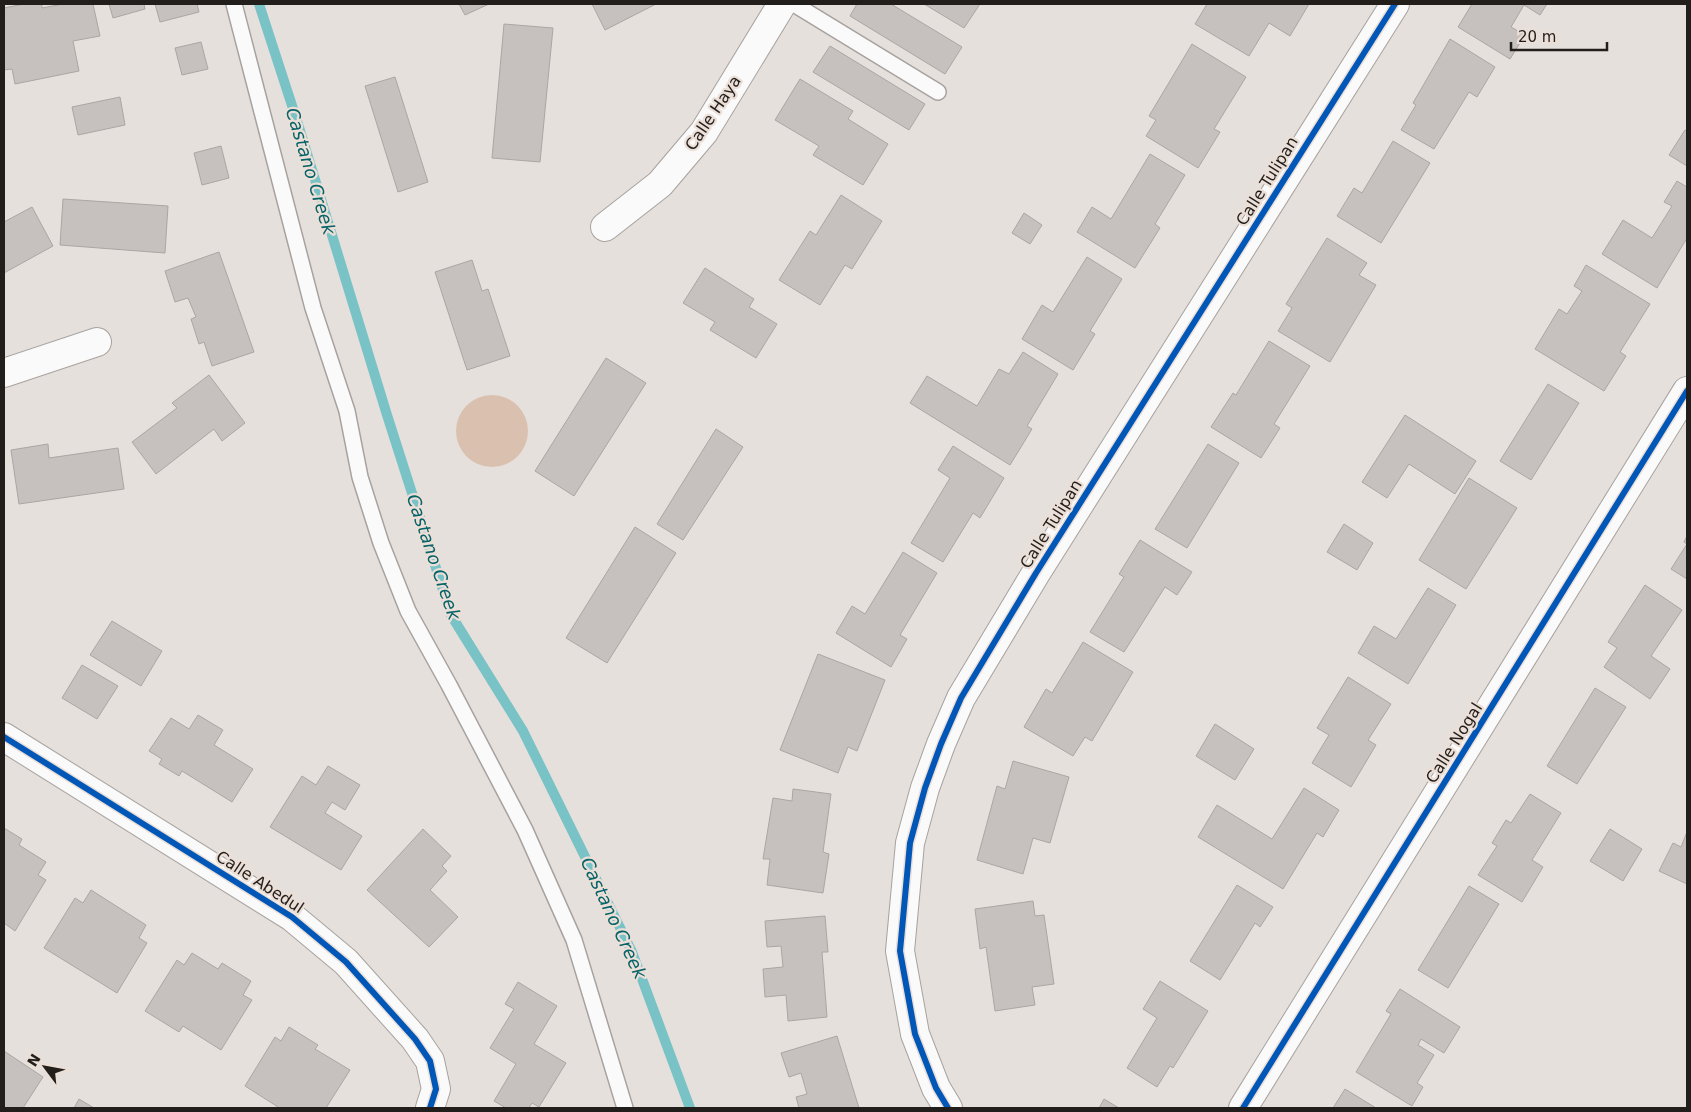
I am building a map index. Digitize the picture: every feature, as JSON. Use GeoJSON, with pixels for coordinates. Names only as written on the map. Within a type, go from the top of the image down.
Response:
{"type":"FeatureCollection","features":[{"type":"Feature","properties":{"kind":"street","name":"Calle Haya"},"geometry":{"type":"LineString","coordinates":[[605,227],[660,184],[704,132],[782,4]]}},
{"type":"Feature","properties":{"kind":"street","name":"Calle Tulipan"},"geometry":{"type":"LineString","coordinates":[[948,1108],[936,1088],[915,1034],[900,951],[910,843],[925,788],[941,744],[961,698],[1036,574],[1395,4]]}},
{"type":"Feature","properties":{"kind":"street"},"geometry":{"type":"LineString","coordinates":[[4,373],[97,342]]}},
{"type":"Feature","properties":{"kind":"street","name":"Calle Nogal"},"geometry":{"type":"LineString","coordinates":[[1244,1108],[1687,391]]}},
{"type":"Feature","properties":{"kind":"street","name":"Calle Abedul"},"geometry":{"type":"LineString","coordinates":[[4,737],[292,917],[346,962],[415,1039],[430,1061],[436,1089],[430,1108]]}},
{"type":"Feature","properties":{"kind":"lane"},"geometry":{"type":"LineString","coordinates":[[234,4],[313,308],[348,411],[360,477],[381,543],[408,610],[525,830],[574,940],[625,1108]]}},
{"type":"Feature","properties":{"kind":"lane"},"geometry":{"type":"LineString","coordinates":[[794,4],[938,92]]}},
{"type":"Feature","properties":{"kind":"shaded area"},"geometry":{"type":"Polygon","coordinates":[[[485,395],[499,395],[518,405],[528,424],[528,438],[518,457],[499,467],[485,467],[466,457],[456,438],[456,424],[466,405],[485,395]]]}},
{"type":"Feature","properties":{"kind":"building"},"geometry":{"type":"Polygon","coordinates":[[[24,4],[42,4],[42,8],[63,4],[93,4],[100,36],[73,41],[79,71],[15,84],[12,69],[4,70],[4,8],[24,4]]]}},
{"type":"Feature","properties":{"kind":"building"},"geometry":{"type":"Polygon","coordinates":[[[109,4],[144,4],[145,9],[113,18],[109,4]]]}},
{"type":"Feature","properties":{"kind":"building"},"geometry":{"type":"Polygon","coordinates":[[[155,4],[197,4],[199,12],[160,22],[155,4]]]}},
{"type":"Feature","properties":{"kind":"building"},"geometry":{"type":"Polygon","coordinates":[[[459,4],[489,4],[465,15],[459,4]]]}},
{"type":"Feature","properties":{"kind":"building"},"geometry":{"type":"Polygon","coordinates":[[[592,4],[656,4],[605,30],[592,4]]]}},
{"type":"Feature","properties":{"kind":"building"},"geometry":{"type":"Polygon","coordinates":[[[857,4],[891,4],[962,47],[945,74],[850,16],[857,4]]]}},
{"type":"Feature","properties":{"kind":"building"},"geometry":{"type":"Polygon","coordinates":[[[924,4],[980,4],[964,28],[924,4]]]}},
{"type":"Feature","properties":{"kind":"building"},"geometry":{"type":"Polygon","coordinates":[[[1207,4],[1309,4],[1290,36],[1269,23],[1249,56],[1195,24],[1207,4]]]}},
{"type":"Feature","properties":{"kind":"building"},"geometry":{"type":"Polygon","coordinates":[[[1472,4],[1547,4],[1540,15],[1524,5],[1511,27],[1525,35],[1510,59],[1458,27],[1472,4]]]}},
{"type":"Feature","properties":{"kind":"building"},"geometry":{"type":"Polygon","coordinates":[[[504,24],[553,28],[540,162],[492,158],[504,24]]]}},
{"type":"Feature","properties":{"kind":"building"},"geometry":{"type":"Polygon","coordinates":[[[1450,39],[1495,67],[1477,97],[1469,92],[1434,149],[1401,130],[1416,105],[1413,103],[1450,39]]]}},
{"type":"Feature","properties":{"kind":"building"},"geometry":{"type":"Polygon","coordinates":[[[201,42],[208,69],[182,75],[175,48],[201,42]]]}},
{"type":"Feature","properties":{"kind":"building"},"geometry":{"type":"Polygon","coordinates":[[[1192,44],[1246,77],[1214,129],[1220,132],[1198,168],[1146,136],[1156,120],[1149,116],[1192,44]]]}},
{"type":"Feature","properties":{"kind":"building"},"geometry":{"type":"Polygon","coordinates":[[[830,46],[925,104],[909,130],[813,72],[830,46]]]}},
{"type":"Feature","properties":{"kind":"building"},"geometry":{"type":"Polygon","coordinates":[[[395,77],[428,182],[398,192],[365,86],[395,77]]]}},
{"type":"Feature","properties":{"kind":"building"},"geometry":{"type":"Polygon","coordinates":[[[800,79],[853,111],[848,119],[888,144],[863,185],[813,155],[819,146],[775,120],[800,79]]]}},
{"type":"Feature","properties":{"kind":"building"},"geometry":{"type":"Polygon","coordinates":[[[120,97],[125,125],[78,135],[72,107],[120,97]]]}},
{"type":"Feature","properties":{"kind":"building"},"geometry":{"type":"Polygon","coordinates":[[[1685,130],[1687,131],[1687,166],[1669,155],[1685,130]]]}},
{"type":"Feature","properties":{"kind":"building"},"geometry":{"type":"Polygon","coordinates":[[[1393,141],[1430,163],[1381,243],[1337,216],[1354,188],[1362,193],[1393,141]]]}},
{"type":"Feature","properties":{"kind":"building"},"geometry":{"type":"Polygon","coordinates":[[[221,146],[229,178],[202,185],[194,153],[221,146]]]}},
{"type":"Feature","properties":{"kind":"building"},"geometry":{"type":"Polygon","coordinates":[[[1150,154],[1185,175],[1155,224],[1160,228],[1135,268],[1077,232],[1092,207],[1111,219],[1150,154]]]}},
{"type":"Feature","properties":{"kind":"building"},"geometry":{"type":"Polygon","coordinates":[[[1677,181],[1687,187],[1687,238],[1657,288],[1602,254],[1623,220],[1652,238],[1672,206],[1664,202],[1677,181]]]}},
{"type":"Feature","properties":{"kind":"building"},"geometry":{"type":"Polygon","coordinates":[[[841,195],[882,221],[852,269],[845,265],[820,305],[779,280],[810,231],[816,235],[841,195]]]}},
{"type":"Feature","properties":{"kind":"building"},"geometry":{"type":"Polygon","coordinates":[[[63,199],[168,206],[165,253],[60,245],[63,199]]]}},
{"type":"Feature","properties":{"kind":"building"},"geometry":{"type":"Polygon","coordinates":[[[32,207],[53,246],[4,273],[4,222],[32,207]]]}},
{"type":"Feature","properties":{"kind":"building"},"geometry":{"type":"Polygon","coordinates":[[[1024,213],[1042,225],[1030,244],[1012,233],[1024,213]]]}},
{"type":"Feature","properties":{"kind":"building"},"geometry":{"type":"Polygon","coordinates":[[[1327,238],[1367,263],[1359,275],[1376,285],[1330,362],[1278,331],[1292,308],[1286,304],[1327,238]]]}},
{"type":"Feature","properties":{"kind":"building"},"geometry":{"type":"Polygon","coordinates":[[[219,252],[254,352],[212,366],[204,342],[199,344],[191,319],[196,317],[188,298],[175,302],[165,271],[219,252]]]}},
{"type":"Feature","properties":{"kind":"building"},"geometry":{"type":"Polygon","coordinates":[[[1087,257],[1122,279],[1090,331],[1095,334],[1073,370],[1022,339],[1042,305],[1053,312],[1087,257]]]}},
{"type":"Feature","properties":{"kind":"building"},"geometry":{"type":"Polygon","coordinates":[[[472,260],[482,291],[488,289],[510,356],[467,370],[435,272],[472,260]]]}},
{"type":"Feature","properties":{"kind":"building"},"geometry":{"type":"Polygon","coordinates":[[[1586,265],[1650,304],[1620,352],[1626,356],[1604,391],[1535,349],[1559,309],[1567,314],[1582,291],[1574,286],[1586,265]]]}},
{"type":"Feature","properties":{"kind":"building"},"geometry":{"type":"Polygon","coordinates":[[[705,268],[754,299],[749,307],[777,324],[756,358],[710,330],[715,322],[683,303],[705,268]]]}},
{"type":"Feature","properties":{"kind":"building"},"geometry":{"type":"Polygon","coordinates":[[[1269,341],[1310,366],[1274,424],[1280,428],[1261,458],[1211,427],[1233,393],[1236,395],[1269,341]]]}},
{"type":"Feature","properties":{"kind":"building"},"geometry":{"type":"Polygon","coordinates":[[[1023,352],[1058,374],[1027,426],[1032,429],[1010,465],[910,403],[927,376],[977,406],[999,369],[1009,374],[1023,352]]]}},
{"type":"Feature","properties":{"kind":"building"},"geometry":{"type":"Polygon","coordinates":[[[606,358],[646,383],[574,496],[535,471],[606,358]]]}},
{"type":"Feature","properties":{"kind":"building"},"geometry":{"type":"Polygon","coordinates":[[[209,375],[245,423],[222,441],[214,429],[156,474],[132,442],[177,408],[172,403],[209,375]]]}},
{"type":"Feature","properties":{"kind":"building"},"geometry":{"type":"Polygon","coordinates":[[[1548,384],[1579,403],[1531,480],[1500,461],[1548,384]]]}},
{"type":"Feature","properties":{"kind":"building"},"geometry":{"type":"Polygon","coordinates":[[[1405,415],[1476,461],[1455,494],[1409,464],[1387,498],[1362,482],[1405,415]]]}},
{"type":"Feature","properties":{"kind":"building"},"geometry":{"type":"Polygon","coordinates":[[[716,429],[743,447],[683,540],[657,524],[716,429]]]}},
{"type":"Feature","properties":{"kind":"building"},"geometry":{"type":"Polygon","coordinates":[[[48,444],[49,458],[118,448],[124,489],[19,504],[11,450],[48,444]]]}},
{"type":"Feature","properties":{"kind":"building"},"geometry":{"type":"Polygon","coordinates":[[[1208,444],[1239,463],[1187,548],[1155,529],[1208,444]]]}},
{"type":"Feature","properties":{"kind":"building"},"geometry":{"type":"Polygon","coordinates":[[[953,446],[1004,478],[980,518],[973,513],[943,562],[911,543],[950,478],[938,470],[953,446]]]}},
{"type":"Feature","properties":{"kind":"building"},"geometry":{"type":"Polygon","coordinates":[[[1469,478],[1517,508],[1466,589],[1419,560],[1469,478]]]}},
{"type":"Feature","properties":{"kind":"building"},"geometry":{"type":"Polygon","coordinates":[[[1344,524],[1373,543],[1357,570],[1327,552],[1344,524]]]}},
{"type":"Feature","properties":{"kind":"building"},"geometry":{"type":"Polygon","coordinates":[[[635,527],[676,553],[607,663],[566,638],[635,527]]]}},
{"type":"Feature","properties":{"kind":"building"},"geometry":{"type":"Polygon","coordinates":[[[1140,540],[1192,572],[1177,595],[1165,587],[1124,652],[1090,632],[1124,577],[1119,574],[1140,540]]]}},
{"type":"Feature","properties":{"kind":"building"},"geometry":{"type":"Polygon","coordinates":[[[1687,544],[1687,579],[1671,569],[1687,544]]]}},
{"type":"Feature","properties":{"kind":"building"},"geometry":{"type":"Polygon","coordinates":[[[903,552],[937,573],[900,635],[907,639],[891,667],[836,633],[852,606],[865,614],[903,552]]]}},
{"type":"Feature","properties":{"kind":"building"},"geometry":{"type":"Polygon","coordinates":[[[1645,585],[1682,610],[1651,656],[1670,669],[1650,699],[1604,667],[1617,648],[1608,642],[1645,585]]]}},
{"type":"Feature","properties":{"kind":"building"},"geometry":{"type":"Polygon","coordinates":[[[1428,588],[1456,605],[1408,684],[1358,653],[1374,626],[1396,639],[1428,588]]]}},
{"type":"Feature","properties":{"kind":"building"},"geometry":{"type":"Polygon","coordinates":[[[112,621],[162,651],[141,686],[90,655],[112,621]]]}},
{"type":"Feature","properties":{"kind":"building"},"geometry":{"type":"Polygon","coordinates":[[[1083,642],[1133,672],[1092,741],[1085,737],[1073,756],[1024,727],[1046,689],[1052,693],[1083,642]]]}},
{"type":"Feature","properties":{"kind":"building"},"geometry":{"type":"Polygon","coordinates":[[[818,654],[885,680],[857,751],[848,747],[838,773],[780,750],[818,654]]]}},
{"type":"Feature","properties":{"kind":"building"},"geometry":{"type":"Polygon","coordinates":[[[82,665],[118,686],[97,719],[62,698],[82,665]]]}},
{"type":"Feature","properties":{"kind":"building"},"geometry":{"type":"Polygon","coordinates":[[[1348,677],[1391,704],[1368,740],[1376,745],[1351,787],[1312,763],[1329,735],[1317,728],[1348,677]]]}},
{"type":"Feature","properties":{"kind":"building"},"geometry":{"type":"Polygon","coordinates":[[[1595,688],[1626,707],[1577,784],[1547,766],[1595,688]]]}},
{"type":"Feature","properties":{"kind":"building"},"geometry":{"type":"Polygon","coordinates":[[[198,715],[223,730],[214,745],[253,769],[232,802],[182,771],[179,776],[159,764],[162,759],[149,751],[171,718],[189,729],[198,715]]]}},
{"type":"Feature","properties":{"kind":"building"},"geometry":{"type":"Polygon","coordinates":[[[1215,724],[1254,749],[1235,780],[1196,756],[1215,724]]]}},
{"type":"Feature","properties":{"kind":"building"},"geometry":{"type":"Polygon","coordinates":[[[1013,761],[1069,777],[1050,843],[1033,838],[1023,874],[977,860],[997,786],[1005,789],[1013,761]]]}},
{"type":"Feature","properties":{"kind":"building"},"geometry":{"type":"Polygon","coordinates":[[[328,766],[360,785],[345,810],[332,802],[325,813],[362,836],[341,870],[270,827],[302,776],[316,785],[328,766]]]}},
{"type":"Feature","properties":{"kind":"building"},"geometry":{"type":"Polygon","coordinates":[[[1304,788],[1339,810],[1323,837],[1317,833],[1283,889],[1198,837],[1217,805],[1272,839],[1304,788]]]}},
{"type":"Feature","properties":{"kind":"building"},"geometry":{"type":"Polygon","coordinates":[[[793,789],[831,794],[823,852],[829,854],[823,893],[767,885],[770,859],[763,859],[773,798],[792,801],[793,789]]]}},
{"type":"Feature","properties":{"kind":"building"},"geometry":{"type":"Polygon","coordinates":[[[1530,794],[1561,813],[1532,860],[1543,867],[1522,902],[1478,875],[1497,846],[1492,843],[1506,820],[1511,823],[1530,794]]]}},
{"type":"Feature","properties":{"kind":"building"},"geometry":{"type":"Polygon","coordinates":[[[4,828],[22,839],[19,845],[46,862],[38,875],[46,880],[15,931],[4,923],[4,828]]]}},
{"type":"Feature","properties":{"kind":"building"},"geometry":{"type":"Polygon","coordinates":[[[423,829],[451,856],[442,866],[447,871],[430,890],[458,917],[429,947],[367,890],[423,829]]]}},
{"type":"Feature","properties":{"kind":"building"},"geometry":{"type":"Polygon","coordinates":[[[1610,829],[1642,849],[1623,881],[1590,861],[1610,829]]]}},
{"type":"Feature","properties":{"kind":"building"},"geometry":{"type":"Polygon","coordinates":[[[1687,832],[1687,884],[1659,871],[1673,843],[1681,847],[1687,832]]]}},
{"type":"Feature","properties":{"kind":"building"},"geometry":{"type":"Polygon","coordinates":[[[1237,885],[1273,907],[1260,927],[1255,923],[1220,980],[1190,961],[1237,885]]]}},
{"type":"Feature","properties":{"kind":"building"},"geometry":{"type":"Polygon","coordinates":[[[1469,886],[1499,904],[1448,988],[1418,970],[1469,886]]]}},
{"type":"Feature","properties":{"kind":"building"},"geometry":{"type":"Polygon","coordinates":[[[91,890],[146,925],[139,938],[147,943],[117,993],[44,948],[75,898],[83,903],[91,890]]]}},
{"type":"Feature","properties":{"kind":"building"},"geometry":{"type":"Polygon","coordinates":[[[1033,901],[1035,916],[1044,915],[1054,984],[1032,987],[1035,1005],[995,1011],[986,947],[980,949],[975,909],[1033,901]]]}},
{"type":"Feature","properties":{"kind":"building"},"geometry":{"type":"Polygon","coordinates":[[[825,916],[828,952],[822,952],[827,1017],[788,1021],[786,995],[765,997],[763,969],[783,967],[781,946],[767,947],[765,921],[825,916]]]}},
{"type":"Feature","properties":{"kind":"building"},"geometry":{"type":"Polygon","coordinates":[[[192,953],[218,969],[222,963],[251,981],[243,995],[252,1000],[221,1050],[183,1026],[179,1032],[145,1011],[177,960],[184,965],[192,953]]]}},
{"type":"Feature","properties":{"kind":"building"},"geometry":{"type":"Polygon","coordinates":[[[1160,981],[1208,1011],[1173,1068],[1170,1066],[1157,1087],[1127,1068],[1157,1018],[1143,1009],[1160,981]]]}},
{"type":"Feature","properties":{"kind":"building"},"geometry":{"type":"Polygon","coordinates":[[[518,982],[557,1006],[534,1044],[566,1063],[539,1107],[532,1103],[529,1108],[506,1108],[494,1101],[516,1064],[490,1048],[514,1009],[505,1004],[518,982]]]}},
{"type":"Feature","properties":{"kind":"building"},"geometry":{"type":"Polygon","coordinates":[[[1400,989],[1460,1027],[1444,1053],[1421,1039],[1418,1045],[1434,1055],[1417,1083],[1423,1087],[1412,1106],[1356,1072],[1391,1014],[1386,1011],[1400,989]]]}},
{"type":"Feature","properties":{"kind":"building"},"geometry":{"type":"Polygon","coordinates":[[[289,1027],[318,1045],[315,1049],[350,1070],[326,1108],[277,1108],[245,1086],[275,1037],[281,1041],[289,1027]]]}},
{"type":"Feature","properties":{"kind":"building"},"geometry":{"type":"Polygon","coordinates":[[[837,1036],[859,1108],[799,1108],[796,1097],[807,1094],[801,1073],[789,1077],[781,1053],[837,1036]]]}},
{"type":"Feature","properties":{"kind":"building"},"geometry":{"type":"Polygon","coordinates":[[[4,1051],[43,1077],[23,1108],[4,1108],[4,1051]]]}},
{"type":"Feature","properties":{"kind":"building"},"geometry":{"type":"Polygon","coordinates":[[[1345,1089],[1376,1108],[1333,1108],[1345,1089]]]}},
{"type":"Feature","properties":{"kind":"building"},"geometry":{"type":"Polygon","coordinates":[[[79,1099],[94,1108],[74,1108],[79,1099]]]}},
{"type":"Feature","properties":{"kind":"building"},"geometry":{"type":"Polygon","coordinates":[[[1104,1099],[1119,1108],[1099,1108],[1104,1099]]]}},
{"type":"Feature","properties":{"kind":"waterway","name":"Castano Creek"},"geometry":{"type":"LineString","coordinates":[[259,4],[451,615],[523,731],[632,952],[690,1108]]}},
{"type":"Feature","properties":{"kind":"cycle path"},"geometry":{"type":"LineString","coordinates":[[948,1108],[936,1088],[915,1034],[900,951],[910,843],[925,788],[941,744],[961,698],[1036,573],[1395,4]]}},
{"type":"Feature","properties":{"kind":"cycle path"},"geometry":{"type":"LineString","coordinates":[[1243,1108],[1687,391]]}},
{"type":"Feature","properties":{"kind":"cycle path"},"geometry":{"type":"LineString","coordinates":[[4,737],[292,917],[346,962],[415,1039],[430,1061],[436,1089],[430,1108]]}}]}
